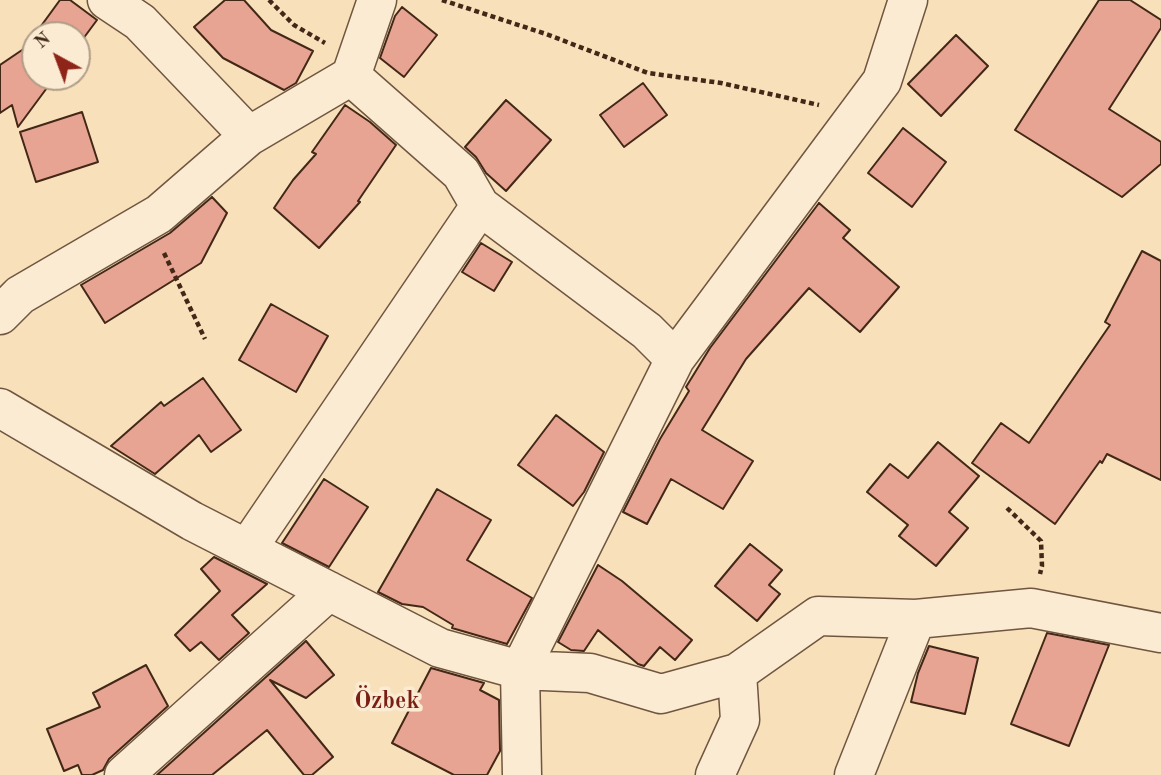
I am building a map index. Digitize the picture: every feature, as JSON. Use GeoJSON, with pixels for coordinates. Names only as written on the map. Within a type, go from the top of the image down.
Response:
{"type":"FeatureCollection","features":[{"type":"Feature","properties":{"kind":"street"},"geometry":{"type":"LineString","coordinates":[[107,0],[140,22],[249,136]]}},
{"type":"Feature","properties":{"kind":"street"},"geometry":{"type":"LineString","coordinates":[[0,315],[20,295],[159,214],[249,136],[354,69],[377,0]]}},
{"type":"Feature","properties":{"kind":"street"},"geometry":{"type":"LineString","coordinates":[[522,775],[520,670],[675,359],[882,81],[908,0]]}},
{"type":"Feature","properties":{"kind":"street"},"geometry":{"type":"LineString","coordinates":[[354,69],[461,173],[480,206],[647,331],[675,359]]}},
{"type":"Feature","properties":{"kind":"street"},"geometry":{"type":"LineString","coordinates":[[247,549],[480,206]]}},
{"type":"Feature","properties":{"kind":"street"},"geometry":{"type":"LineString","coordinates":[[0,408],[192,521],[440,648],[520,670],[590,673],[661,694],[737,673],[818,616],[916,618],[1031,608],[1161,633]]}},
{"type":"Feature","properties":{"kind":"street"},"geometry":{"type":"LineString","coordinates":[[124,775],[329,591]]}},
{"type":"Feature","properties":{"kind":"street"},"geometry":{"type":"LineString","coordinates":[[854,775],[916,618]]}},
{"type":"Feature","properties":{"kind":"street"},"geometry":{"type":"LineString","coordinates":[[715,775],[740,720],[737,673]]}},
{"type":"Feature","properties":{"kind":"path"},"geometry":{"type":"LineString","coordinates":[[269,0],[294,25],[354,69]]}},
{"type":"Feature","properties":{"kind":"path"},"geometry":{"type":"LineString","coordinates":[[442,0],[547,34],[648,73],[721,83],[858,114]]}},
{"type":"Feature","properties":{"kind":"path"},"geometry":{"type":"LineString","coordinates":[[148,221],[205,339]]}},
{"type":"Feature","properties":{"kind":"path"},"geometry":{"type":"LineString","coordinates":[[1007,508],[1041,541],[1042,566],[1031,608]]}},
{"type":"Feature","properties":{"kind":"building"},"geometry":{"type":"Polygon","coordinates":[[[60,0],[70,0],[97,20],[91,28],[91,21],[45,21],[60,0]]]}},
{"type":"Feature","properties":{"kind":"building"},"geometry":{"type":"Polygon","coordinates":[[[225,0],[244,0],[271,30],[313,51],[296,83],[284,90],[223,58],[194,27],[225,0]]]}},
{"type":"Feature","properties":{"kind":"building"},"geometry":{"type":"Polygon","coordinates":[[[1099,0],[1130,0],[1161,20],[1161,28],[1109,109],[1161,142],[1161,164],[1122,197],[1015,130],[1099,0]]]}},
{"type":"Feature","properties":{"kind":"building"},"geometry":{"type":"Polygon","coordinates":[[[402,7],[437,35],[404,77],[380,58],[395,16],[402,7]]]}},
{"type":"Feature","properties":{"kind":"building"},"geometry":{"type":"Polygon","coordinates":[[[956,35],[988,66],[941,116],[908,84],[956,35]]]}},
{"type":"Feature","properties":{"kind":"building"},"geometry":{"type":"Polygon","coordinates":[[[21,51],[21,91],[45,91],[18,127],[12,105],[0,113],[0,65],[21,51]]]}},
{"type":"Feature","properties":{"kind":"building"},"geometry":{"type":"Polygon","coordinates":[[[643,83],[667,115],[624,147],[600,115],[643,83]]]}},
{"type":"Feature","properties":{"kind":"building"},"geometry":{"type":"Polygon","coordinates":[[[506,100],[551,140],[506,191],[486,173],[476,157],[465,147],[506,100]]]}},
{"type":"Feature","properties":{"kind":"building"},"geometry":{"type":"Polygon","coordinates":[[[345,105],[396,145],[358,201],[360,202],[319,248],[274,208],[293,180],[316,154],[312,152],[345,105]]]}},
{"type":"Feature","properties":{"kind":"building"},"geometry":{"type":"Polygon","coordinates":[[[82,112],[98,162],[36,182],[20,132],[82,112]]]}},
{"type":"Feature","properties":{"kind":"building"},"geometry":{"type":"Polygon","coordinates":[[[903,128],[946,162],[912,207],[868,173],[903,128]]]}},
{"type":"Feature","properties":{"kind":"building"},"geometry":{"type":"Polygon","coordinates":[[[212,197],[227,213],[201,263],[105,323],[81,285],[170,233],[212,197]]]}},
{"type":"Feature","properties":{"kind":"building"},"geometry":{"type":"Polygon","coordinates":[[[819,203],[850,230],[843,238],[899,287],[860,332],[809,288],[746,359],[702,430],[753,461],[723,509],[671,479],[647,524],[623,512],[660,439],[689,391],[686,387],[710,348],[819,203]]]}},
{"type":"Feature","properties":{"kind":"building"},"geometry":{"type":"Polygon","coordinates":[[[481,243],[512,262],[494,291],[462,272],[481,243]]]}},
{"type":"Feature","properties":{"kind":"building"},"geometry":{"type":"Polygon","coordinates":[[[1142,251],[1161,261],[1161,480],[1107,454],[1055,524],[972,463],[1001,423],[1029,443],[1110,325],[1105,322],[1142,251]]]}},
{"type":"Feature","properties":{"kind":"building"},"geometry":{"type":"Polygon","coordinates":[[[271,304],[328,336],[296,392],[239,360],[271,304]]]}},
{"type":"Feature","properties":{"kind":"building"},"geometry":{"type":"Polygon","coordinates":[[[203,378],[241,430],[211,452],[199,435],[155,474],[111,446],[161,402],[164,406],[203,378]]]}},
{"type":"Feature","properties":{"kind":"building"},"geometry":{"type":"Polygon","coordinates":[[[556,415],[604,452],[584,492],[573,506],[518,465],[556,415]]]}},
{"type":"Feature","properties":{"kind":"building"},"geometry":{"type":"Polygon","coordinates":[[[938,442],[979,476],[949,512],[968,528],[936,566],[899,536],[908,525],[867,492],[890,464],[908,478],[938,442]]]}},
{"type":"Feature","properties":{"kind":"building"},"geometry":{"type":"Polygon","coordinates":[[[324,479],[368,507],[329,567],[282,543],[324,479]]]}},
{"type":"Feature","properties":{"kind":"building"},"geometry":{"type":"Polygon","coordinates":[[[437,489],[491,520],[467,560],[532,598],[507,644],[452,628],[453,625],[423,607],[402,604],[378,592],[437,489]]]}},
{"type":"Feature","properties":{"kind":"building"},"geometry":{"type":"Polygon","coordinates":[[[750,544],[782,570],[769,585],[780,594],[757,621],[715,586],[750,544]]]}},
{"type":"Feature","properties":{"kind":"building"},"geometry":{"type":"Polygon","coordinates":[[[214,557],[267,584],[232,615],[249,633],[219,660],[201,642],[190,651],[175,635],[220,591],[201,569],[214,557]]]}},
{"type":"Feature","properties":{"kind":"building"},"geometry":{"type":"Polygon","coordinates":[[[598,565],[622,581],[692,640],[675,660],[660,647],[644,666],[638,664],[598,630],[584,651],[571,650],[558,642],[598,565]]]}},
{"type":"Feature","properties":{"kind":"building"},"geometry":{"type":"Polygon","coordinates":[[[1047,633],[1109,645],[1069,746],[1011,724],[1047,633]]]}},
{"type":"Feature","properties":{"kind":"building"},"geometry":{"type":"Polygon","coordinates":[[[306,641],[334,675],[306,698],[270,680],[333,757],[312,775],[304,775],[267,730],[212,775],[157,775],[306,641]]]}},
{"type":"Feature","properties":{"kind":"building"},"geometry":{"type":"Polygon","coordinates":[[[929,646],[978,658],[965,714],[911,702],[918,673],[929,646]]]}},
{"type":"Feature","properties":{"kind":"building"},"geometry":{"type":"Polygon","coordinates":[[[146,665],[168,706],[109,759],[103,770],[92,775],[82,775],[78,765],[64,771],[47,729],[100,707],[93,693],[146,665]]]}},
{"type":"Feature","properties":{"kind":"building"},"geometry":{"type":"Polygon","coordinates":[[[431,668],[484,683],[480,690],[499,700],[500,751],[487,775],[454,775],[392,743],[431,668]]]}},
{"type":"Feature","properties":{"kind":"district","name":"Özbek"},"geometry":{"type":"Point","coordinates":[387,702]}}]}
